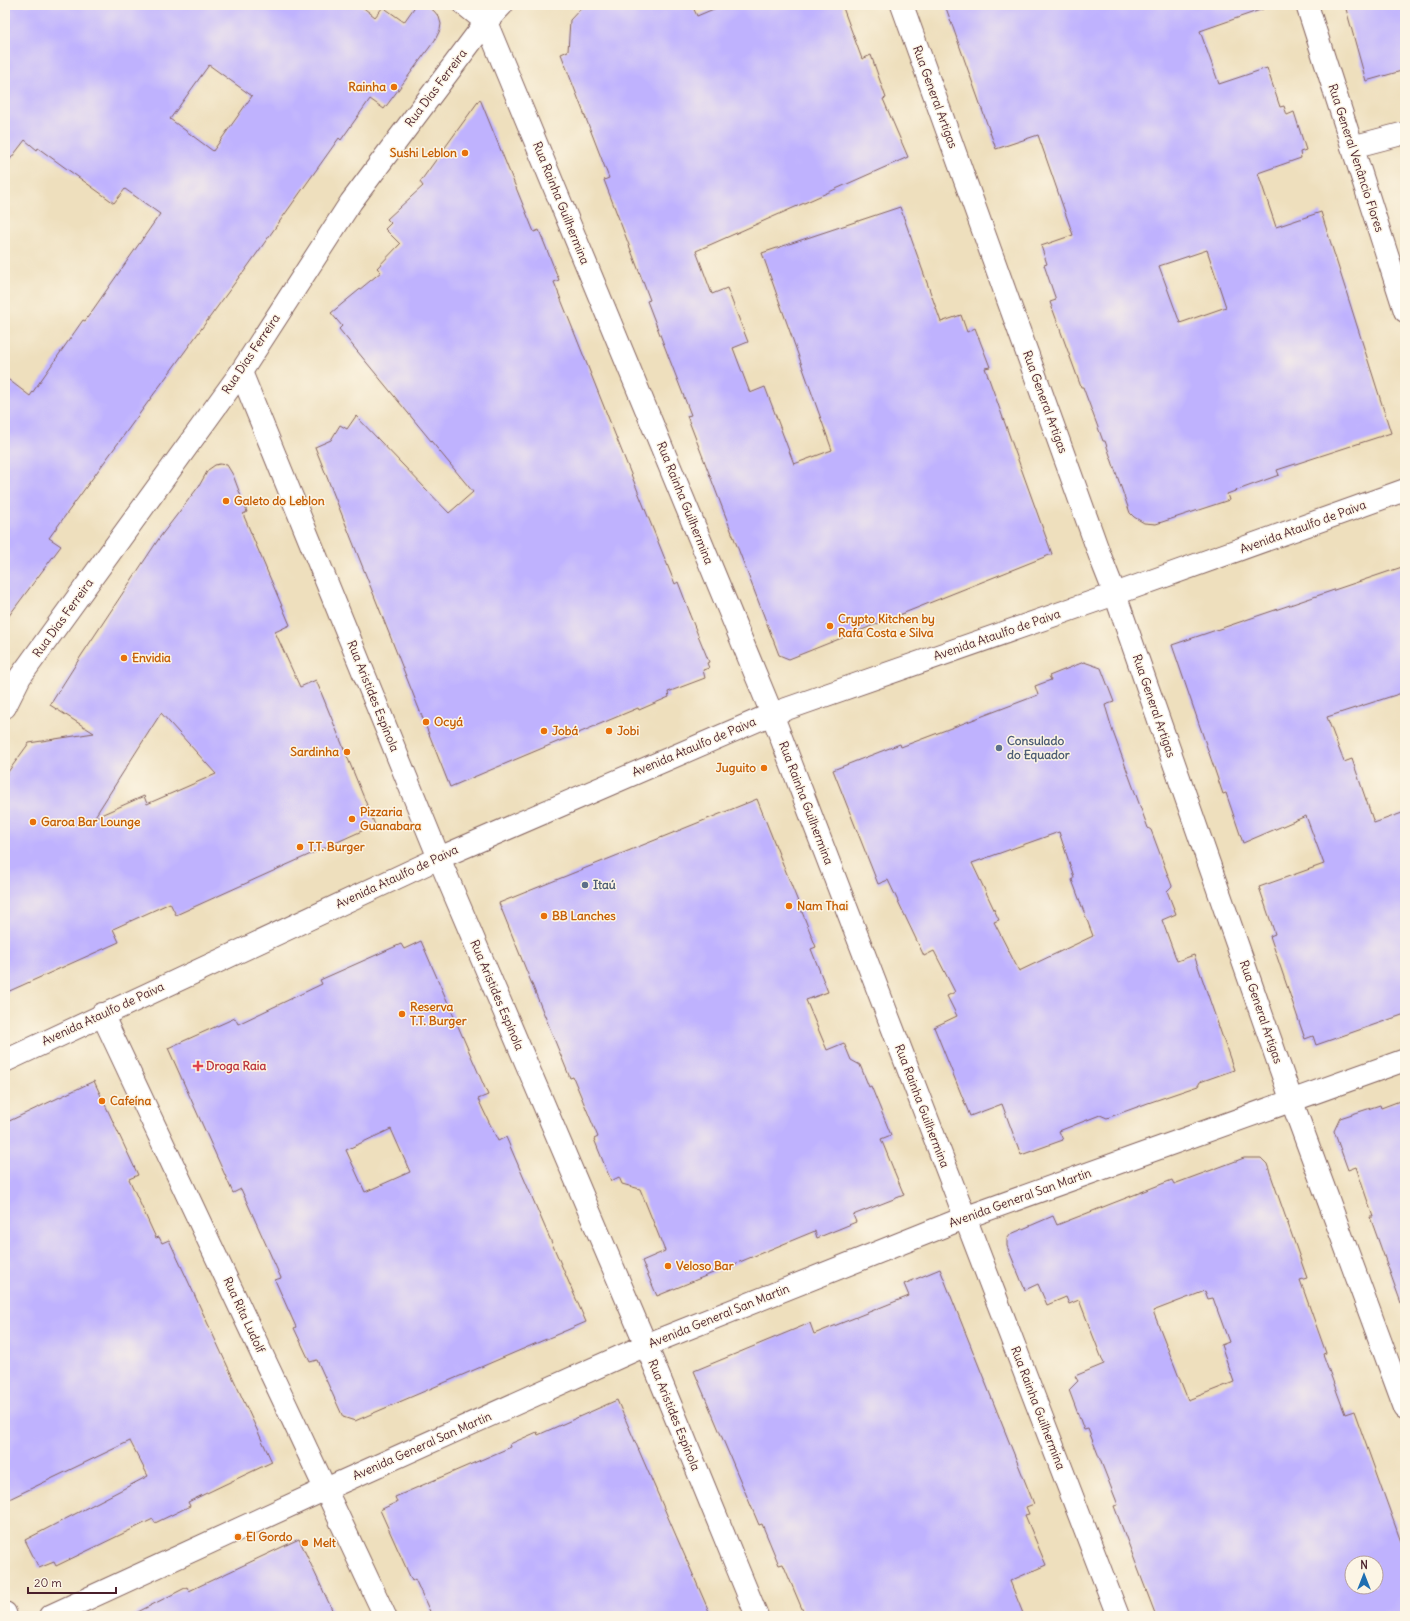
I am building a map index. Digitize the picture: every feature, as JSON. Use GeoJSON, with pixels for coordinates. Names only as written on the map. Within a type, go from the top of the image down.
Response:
{"type":"FeatureCollection","features":[{"type":"Feature","properties":{"kind":"street","name":"Rua Rainha Guilhermina"},"geometry":{"type":"LineString","coordinates":[[465,5],[486,22],[772,714],[964,1218],[1118,1616]]}},
{"type":"Feature","properties":{"kind":"street","name":"Rua Dias Ferreira"},"geometry":{"type":"LineString","coordinates":[[5,707],[12,674],[241,372],[351,202],[486,22],[502,5]]}},
{"type":"Feature","properties":{"kind":"street","name":"Rua General Artigas"},"geometry":{"type":"LineString","coordinates":[[902,5],[1115,594],[1291,1099],[1405,1408]]}},
{"type":"Feature","properties":{"kind":"street","name":"Rua General Venâncio Flores"},"geometry":{"type":"LineString","coordinates":[[1307,5],[1405,310]]}},
{"type":"Feature","properties":{"kind":"street"},"geometry":{"type":"LineString","coordinates":[[1352,147],[1405,132]]}},
{"type":"Feature","properties":{"kind":"street","name":"Rua Aristides Espínola"},"geometry":{"type":"LineString","coordinates":[[241,372],[439,858],[646,1346],[757,1616]]}},
{"type":"Feature","properties":{"kind":"street","name":"Avenida Ataulfo de Paiva"},"geometry":{"type":"LineString","coordinates":[[5,1061],[102,1014],[439,858],[772,714],[1115,594],[1405,490]]}},
{"type":"Feature","properties":{"kind":"street","name":"Rua Rita Ludolf"},"geometry":{"type":"LineString","coordinates":[[102,1014],[385,1616]]}},
{"type":"Feature","properties":{"kind":"street","name":"Avenida General San Martin"},"geometry":{"type":"LineString","coordinates":[[50,1616],[326,1489],[646,1346],[964,1218],[1291,1099],[1405,1060]]}},
{"type":"Feature","properties":{"kind":"building"},"geometry":{"type":"Polygon","coordinates":[[[5,5],[360,5],[375,17],[383,7],[404,22],[416,5],[426,5],[439,17],[441,24],[440,30],[435,40],[384,109],[370,99],[341,140],[339,138],[243,273],[49,538],[61,546],[5,621],[5,377],[30,396],[160,214],[125,189],[114,203],[38,148],[37,150],[25,140],[5,166],[5,5]],[[209,65],[170,119],[213,151],[252,96],[209,65]]]}},
{"type":"Feature","properties":{"kind":"building"},"geometry":{"type":"Polygon","coordinates":[[[584,5],[692,5],[697,16],[723,5],[842,5],[862,59],[871,55],[886,98],[883,99],[908,157],[696,251],[712,294],[727,288],[748,342],[733,348],[750,393],[765,387],[794,464],[832,450],[762,253],[900,207],[941,322],[961,315],[967,332],[975,328],[990,367],[985,368],[1052,554],[789,659],[779,655],[687,416],[691,415],[647,301],[650,300],[604,180],[609,178],[561,54],[568,51],[570,20],[584,5]]]}},
{"type":"Feature","properties":{"kind":"building"},"geometry":{"type":"Polygon","coordinates":[[[945,5],[1263,5],[1263,9],[1200,31],[1219,84],[1267,68],[1280,107],[1284,106],[1287,115],[1294,112],[1306,150],[1300,152],[1301,158],[1258,173],[1276,227],[1321,212],[1391,433],[1277,470],[1279,475],[1227,494],[1229,500],[1156,524],[1144,523],[1134,517],[1130,513],[1105,441],[1103,441],[1083,387],[1081,387],[1050,302],[1056,300],[1044,265],[1047,264],[1041,246],[1073,235],[1038,135],[996,149],[945,5]],[[1207,250],[1159,266],[1180,323],[1226,307],[1207,250]]]}},
{"type":"Feature","properties":{"kind":"building"},"geometry":{"type":"Polygon","coordinates":[[[1360,5],[1405,5],[1405,70],[1366,81],[1346,9],[1360,5]]]}},
{"type":"Feature","properties":{"kind":"building"},"geometry":{"type":"Polygon","coordinates":[[[480,99],[534,232],[539,230],[559,280],[554,282],[675,584],[678,582],[709,662],[707,663],[709,668],[703,670],[705,678],[668,692],[669,697],[639,710],[638,708],[450,787],[315,447],[331,440],[340,425],[347,429],[356,416],[449,513],[473,492],[339,329],[342,326],[331,313],[381,272],[377,268],[400,244],[385,229],[391,223],[387,219],[423,186],[420,182],[480,99]]]}},
{"type":"Feature","properties":{"kind":"building"},"geometry":{"type":"Polygon","coordinates":[[[215,465],[227,465],[233,475],[247,512],[243,514],[290,625],[275,632],[300,687],[316,680],[375,825],[176,915],[170,903],[113,929],[119,942],[5,993],[5,776],[29,743],[94,733],[50,705],[160,537],[199,486],[208,470],[215,465]],[[161,713],[94,818],[144,796],[147,804],[216,774],[161,713]]]}},
{"type":"Feature","properties":{"kind":"building"},"geometry":{"type":"Polygon","coordinates":[[[1405,566],[1405,692],[1327,717],[1344,762],[1352,759],[1374,823],[1405,812],[1405,1014],[1316,1045],[1313,1036],[1305,1039],[1270,936],[1275,934],[1259,887],[1324,864],[1306,816],[1243,843],[1226,793],[1223,794],[1172,645],[1405,566]]]}},
{"type":"Feature","properties":{"kind":"building"},"geometry":{"type":"Polygon","coordinates":[[[1084,662],[1101,668],[1114,702],[1105,705],[1113,732],[1148,828],[1151,830],[1172,886],[1167,891],[1176,914],[1162,920],[1177,961],[1194,955],[1234,1070],[1200,1082],[1198,1086],[1107,1118],[1100,1115],[1059,1131],[1063,1140],[1021,1155],[1002,1104],[970,1116],[934,1027],[957,1016],[947,996],[955,992],[934,951],[924,956],[888,880],[878,884],[833,770],[900,744],[901,747],[1038,695],[1035,686],[1051,680],[1049,676],[1084,662]],[[1059,832],[972,863],[999,920],[994,922],[1019,971],[1093,936],[1072,880],[1074,877],[1059,832]]]}},
{"type":"Feature","properties":{"kind":"building"},"geometry":{"type":"Polygon","coordinates":[[[757,799],[816,947],[811,949],[828,992],[806,1000],[827,1050],[844,1043],[851,1060],[860,1065],[869,1087],[871,1086],[891,1135],[881,1139],[904,1195],[853,1215],[856,1222],[817,1238],[815,1231],[657,1296],[642,1261],[665,1251],[640,1189],[622,1184],[619,1177],[611,1181],[594,1139],[598,1137],[573,1077],[570,1078],[499,903],[757,799]]]}},
{"type":"Feature","properties":{"kind":"building"},"geometry":{"type":"Polygon","coordinates":[[[421,941],[488,1095],[478,1099],[498,1141],[506,1137],[586,1322],[355,1421],[343,1417],[317,1360],[310,1362],[294,1328],[296,1327],[275,1280],[281,1278],[241,1189],[233,1193],[168,1048],[235,1018],[238,1024],[322,984],[320,980],[401,944],[404,949],[421,941]],[[391,1129],[346,1150],[365,1192],[410,1172],[391,1129]]]}},
{"type":"Feature","properties":{"kind":"building"},"geometry":{"type":"Polygon","coordinates":[[[94,1081],[138,1175],[129,1179],[156,1238],[159,1237],[162,1243],[169,1240],[272,1462],[188,1502],[190,1506],[155,1523],[153,1519],[56,1566],[54,1562],[39,1568],[25,1540],[148,1476],[130,1441],[5,1501],[5,1123],[94,1081]]]}},
{"type":"Feature","properties":{"kind":"building"},"geometry":{"type":"Polygon","coordinates":[[[1405,1099],[1405,1302],[1401,1303],[1370,1217],[1373,1217],[1356,1167],[1348,1170],[1334,1131],[1340,1118],[1380,1105],[1381,1108],[1405,1099]]]}},
{"type":"Feature","properties":{"kind":"building"},"geometry":{"type":"Polygon","coordinates":[[[1244,1158],[1261,1158],[1267,1164],[1307,1278],[1300,1280],[1326,1353],[1323,1354],[1345,1414],[1354,1411],[1405,1553],[1405,1616],[1156,1616],[1114,1506],[1118,1505],[1088,1429],[1084,1430],[1069,1390],[1078,1381],[1075,1376],[1104,1364],[1079,1300],[1069,1304],[1066,1297],[1047,1305],[1038,1284],[1025,1290],[1007,1246],[1007,1239],[1011,1234],[1053,1216],[1057,1225],[1172,1180],[1174,1184],[1244,1158]],[[1205,1291],[1153,1311],[1188,1400],[1234,1382],[1221,1345],[1229,1342],[1213,1298],[1208,1299],[1205,1291]]]}},
{"type":"Feature","properties":{"kind":"building"},"geometry":{"type":"Polygon","coordinates":[[[940,1269],[1034,1504],[1026,1507],[1029,1514],[1025,1515],[1046,1565],[1010,1581],[1024,1616],[805,1616],[783,1564],[779,1565],[762,1524],[759,1525],[694,1371],[810,1323],[814,1334],[909,1296],[904,1284],[940,1269]]]}},
{"type":"Feature","properties":{"kind":"building"},"geometry":{"type":"Polygon","coordinates":[[[617,1400],[711,1616],[432,1616],[415,1579],[412,1581],[380,1510],[397,1502],[395,1497],[511,1447],[510,1444],[537,1432],[538,1435],[617,1400]]]}},
{"type":"Feature","properties":{"kind":"building"},"geometry":{"type":"Polygon","coordinates":[[[299,1539],[335,1616],[130,1616],[187,1587],[189,1591],[299,1539]]]}},
{"type":"Feature","properties":{"kind":"place","name":"Rainha"},"geometry":{"type":"Point","coordinates":[394,87]}},
{"type":"Feature","properties":{"kind":"place","name":"Sushi Leblon"},"geometry":{"type":"Point","coordinates":[465,153]}},
{"type":"Feature","properties":{"kind":"place","name":"Galeto do Leblon"},"geometry":{"type":"Point","coordinates":[226,501]}},
{"type":"Feature","properties":{"kind":"place","name":"Crypto Kitchen by Rafa Costa e Silva"},"geometry":{"type":"Point","coordinates":[830,626]}},
{"type":"Feature","properties":{"kind":"place","name":"Envidia"},"geometry":{"type":"Point","coordinates":[124,658]}},
{"type":"Feature","properties":{"kind":"place","name":"Ocyá"},"geometry":{"type":"Point","coordinates":[426,722]}},
{"type":"Feature","properties":{"kind":"place","name":"Jobá"},"geometry":{"type":"Point","coordinates":[544,731]}},
{"type":"Feature","properties":{"kind":"place","name":"Jobi"},"geometry":{"type":"Point","coordinates":[609,731]}},
{"type":"Feature","properties":{"kind":"place","name":"Consulado do Equador"},"geometry":{"type":"Point","coordinates":[999,748]}},
{"type":"Feature","properties":{"kind":"place","name":"Sardinha"},"geometry":{"type":"Point","coordinates":[347,752]}},
{"type":"Feature","properties":{"kind":"place","name":"Juguito"},"geometry":{"type":"Point","coordinates":[764,768]}},
{"type":"Feature","properties":{"kind":"place","name":"Pizzaria Guanabara"},"geometry":{"type":"Point","coordinates":[352,819]}},
{"type":"Feature","properties":{"kind":"place","name":"Garoa Bar Lounge"},"geometry":{"type":"Point","coordinates":[33,822]}},
{"type":"Feature","properties":{"kind":"place","name":"T.T. Burger"},"geometry":{"type":"Point","coordinates":[300,847]}},
{"type":"Feature","properties":{"kind":"place","name":"Itaú"},"geometry":{"type":"Point","coordinates":[585,885]}},
{"type":"Feature","properties":{"kind":"place","name":"Nam Thai"},"geometry":{"type":"Point","coordinates":[789,906]}},
{"type":"Feature","properties":{"kind":"place","name":"BB Lanches"},"geometry":{"type":"Point","coordinates":[544,916]}},
{"type":"Feature","properties":{"kind":"place","name":"Reserva T.T. Burger"},"geometry":{"type":"Point","coordinates":[402,1014]}},
{"type":"Feature","properties":{"kind":"place","name":"Droga Raia"},"geometry":{"type":"Point","coordinates":[198,1066]}},
{"type":"Feature","properties":{"kind":"place","name":"Cafeína"},"geometry":{"type":"Point","coordinates":[102,1101]}},
{"type":"Feature","properties":{"kind":"place","name":"Veloso Bar"},"geometry":{"type":"Point","coordinates":[668,1266]}},
{"type":"Feature","properties":{"kind":"place","name":"El Gordo"},"geometry":{"type":"Point","coordinates":[238,1537]}},
{"type":"Feature","properties":{"kind":"place","name":"Melt"},"geometry":{"type":"Point","coordinates":[305,1543]}}]}
